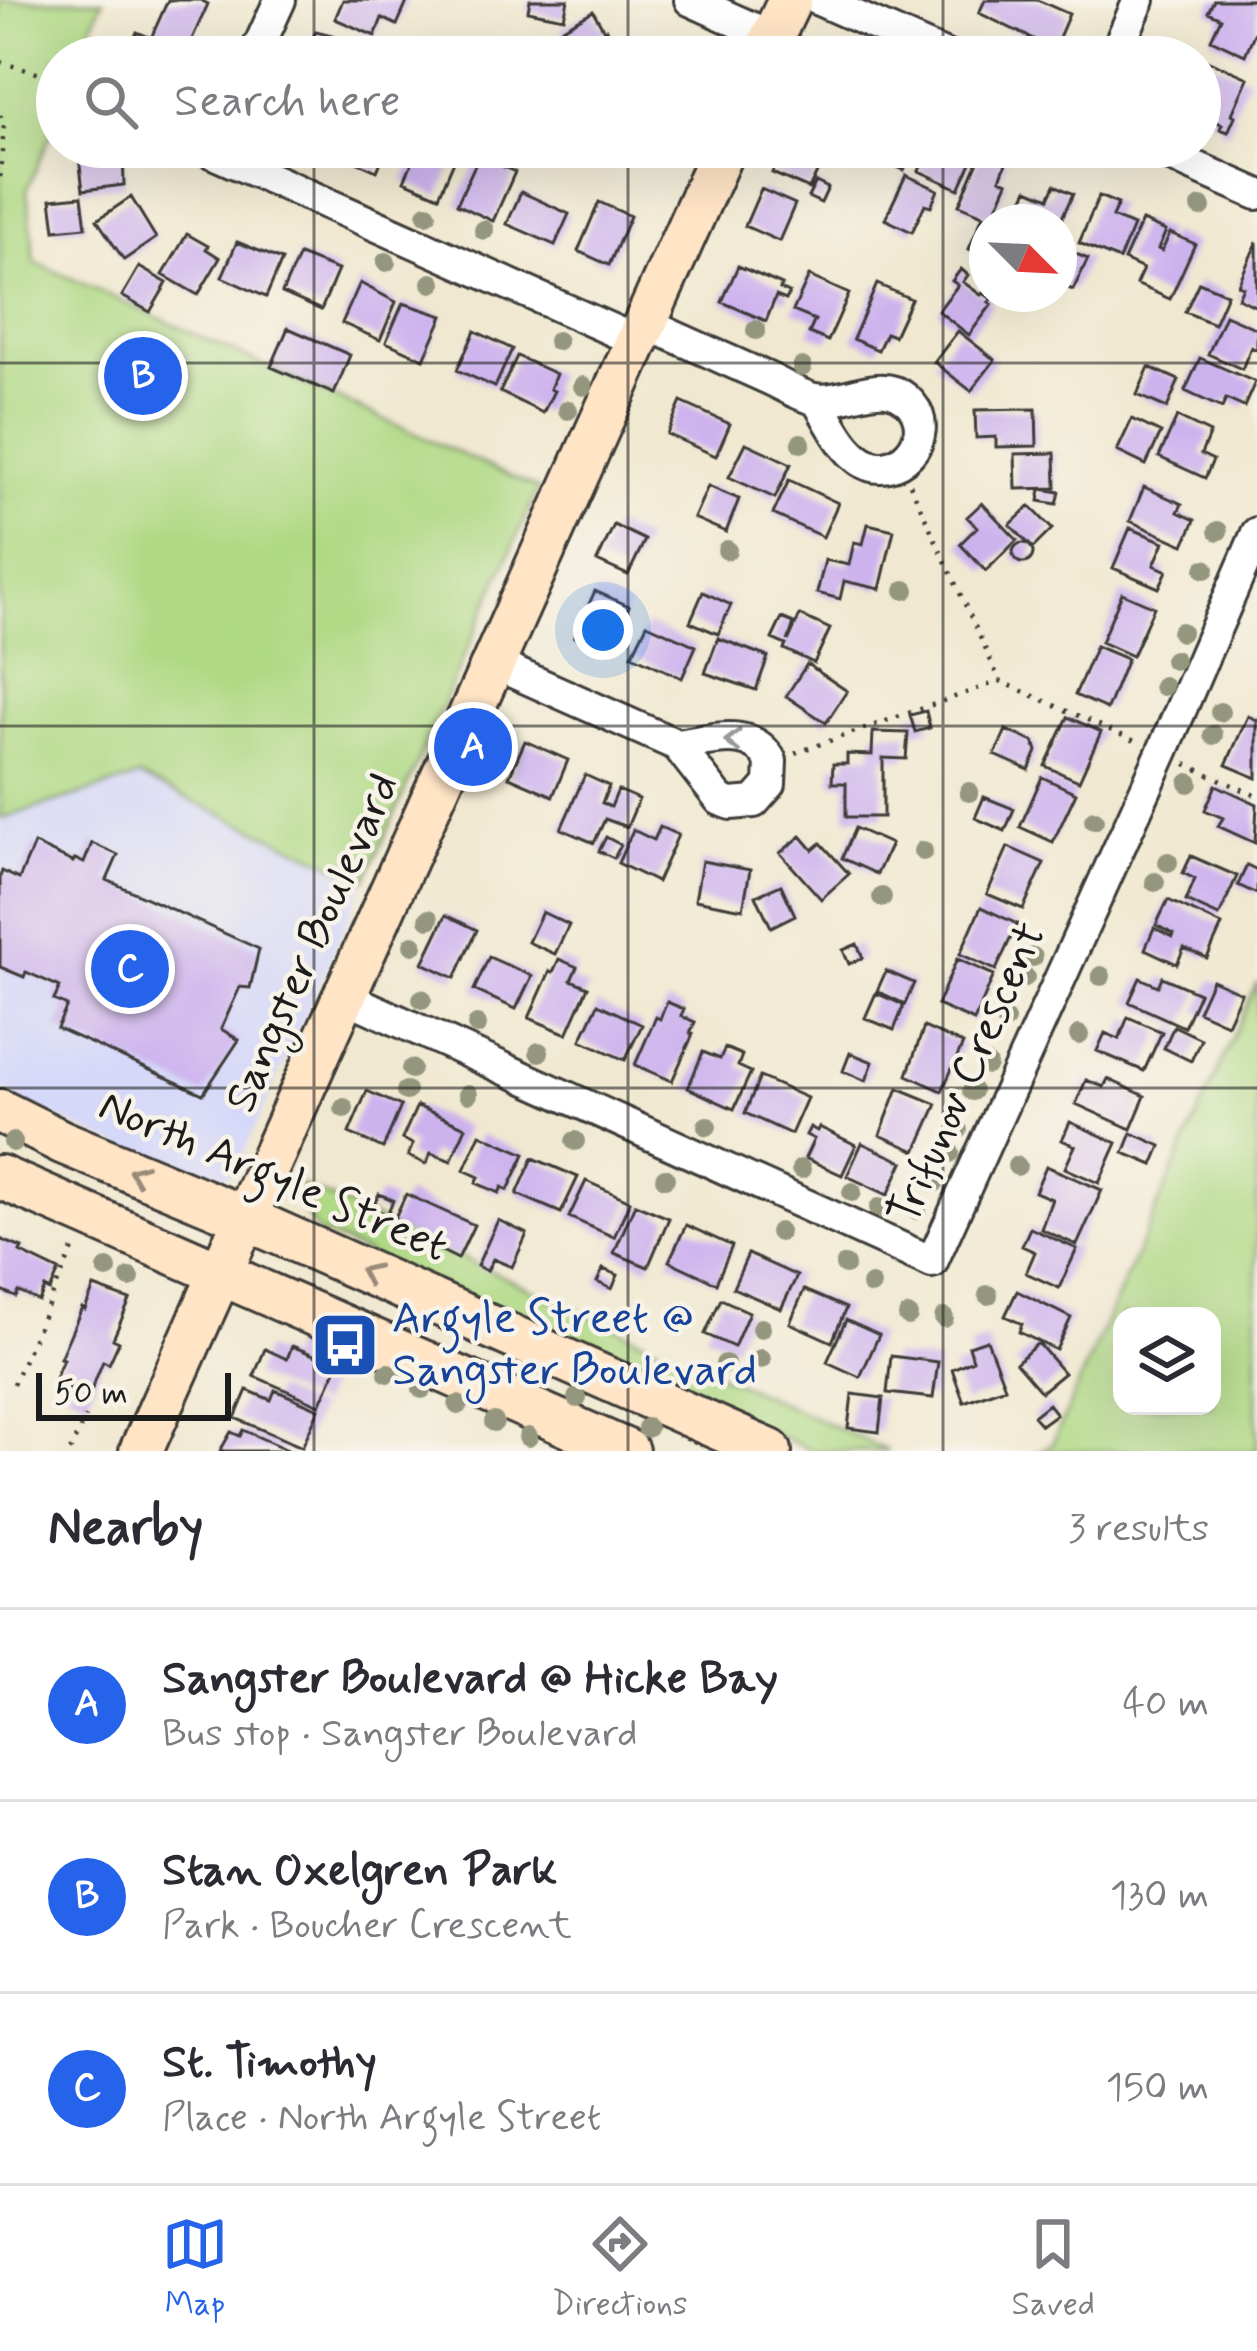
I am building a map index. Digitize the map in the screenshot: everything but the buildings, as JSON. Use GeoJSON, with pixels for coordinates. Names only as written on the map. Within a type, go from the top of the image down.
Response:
{"type":"FeatureCollection","features":[{"type":"Feature","properties":{"kind":"street"},"geometry":{"type":"LineString","coordinates":[[264,36],[280,0]]}},
{"type":"Feature","properties":{"kind":"street"},"geometry":{"type":"LineString","coordinates":[[690,0],[775,31]]}},
{"type":"Feature","properties":{"kind":"street"},"geometry":{"type":"LineString","coordinates":[[819,0],[900,36]]}},
{"type":"Feature","properties":{"kind":"street"},"geometry":{"type":"LineString","coordinates":[[1123,36],[1139,0]]}},
{"type":"Feature","properties":{"kind":"street"},"geometry":{"type":"LineString","coordinates":[[249,168],[643,333],[817,400],[886,390],[908,400],[920,421],[917,444],[901,462],[877,467],[855,457],[817,400]]}},
{"type":"Feature","properties":{"kind":"street","name":"Sangster Boulevard"},"geometry":{"type":"LineString","coordinates":[[141,1451],[715,168]]}},
{"type":"Feature","properties":{"kind":"street"},"geometry":{"type":"LineString","coordinates":[[1198,168],[1257,194]]}},
{"type":"Feature","properties":{"kind":"street","name":"Trifunov Crescent"},"geometry":{"type":"LineString","coordinates":[[346,997],[932,1262],[1257,533]]}},
{"type":"Feature","properties":{"kind":"street"},"geometry":{"type":"LineString","coordinates":[[495,664],[677,745],[746,738],[757,743],[771,761],[770,784],[754,802],[730,804],[711,792],[677,745]]}},
{"type":"Feature","properties":{"kind":"street","name":"North Argyle Street"},"geometry":{"type":"LineString","coordinates":[[0,1111],[770,1451]]}},
{"type":"Feature","properties":{"kind":"street"},"geometry":{"type":"LineString","coordinates":[[0,1177],[627,1451]]}},
{"type":"Feature","properties":{"kind":"path"},"geometry":{"type":"LineString","coordinates":[[0,62],[36,73]]}},
{"type":"Feature","properties":{"kind":"path"},"geometry":{"type":"LineString","coordinates":[[0,116],[4,125],[0,180]]}},
{"type":"Feature","properties":{"kind":"path"},"geometry":{"type":"LineString","coordinates":[[901,462],[1000,682],[1257,796]]}},
{"type":"Feature","properties":{"kind":"path"},"geometry":{"type":"LineString","coordinates":[[771,761],[1000,682]]}},
{"type":"Feature","properties":{"kind":"path"},"geometry":{"type":"LineString","coordinates":[[13,1384],[88,1216]]}},
{"type":"Feature","properties":{"kind":"path"},"geometry":{"type":"LineString","coordinates":[[70,1451],[85,1417]]}},
{"type":"Feature","properties":{"kind":"shaded area"},"geometry":{"type":"Polygon","coordinates":[[[139,776],[366,879],[235,1172],[206,1184],[22,1103],[0,1087],[0,819],[139,776]]]}},
{"type":"Feature","properties":{"kind":"green space"},"geometry":{"type":"Polygon","coordinates":[[[0,0],[103,0],[87,36],[36,36],[36,168],[27,190],[35,262],[538,489],[366,879],[139,777],[0,819],[0,0]]]}},
{"type":"Feature","properties":{"kind":"green space"},"geometry":{"type":"Polygon","coordinates":[[[1257,982],[1257,1451],[1040,1451],[1052,1444],[1257,982]]]}},
{"type":"Feature","properties":{"kind":"green space"},"geometry":{"type":"Polygon","coordinates":[[[301,1185],[888,1451],[813,1451],[316,1231],[304,1210],[301,1185]]]}},
{"type":"Feature","properties":{"kind":"place","name":"Stan Oxelgren Park"},"geometry":{"type":"Point","coordinates":[143,376]}},
{"type":"Feature","properties":{"kind":"place","name":"Sangster Boulevard @ Hicke Bay"},"geometry":{"type":"Point","coordinates":[473,747]}},
{"type":"Feature","properties":{"kind":"place","name":"St. Timothy"},"geometry":{"type":"Point","coordinates":[130,969]}},
{"type":"Feature","properties":{"kind":"place","name":"Argyle Street @ Sangster Boulevard"},"geometry":{"type":"Point","coordinates":[345,1345]}}]}
